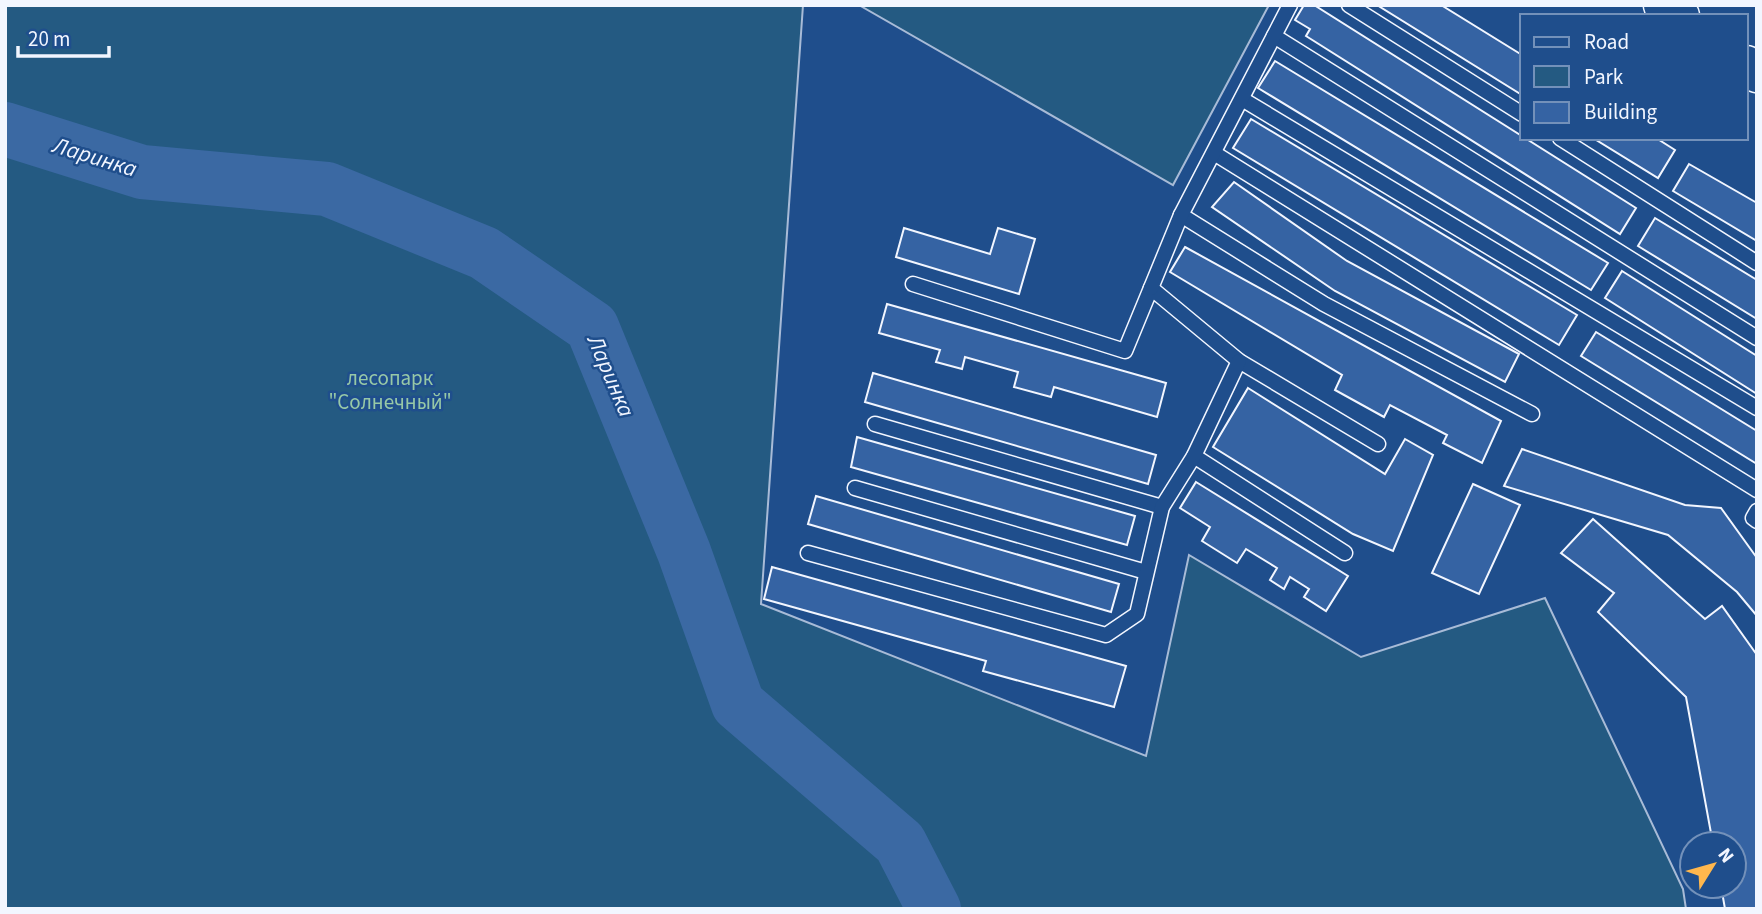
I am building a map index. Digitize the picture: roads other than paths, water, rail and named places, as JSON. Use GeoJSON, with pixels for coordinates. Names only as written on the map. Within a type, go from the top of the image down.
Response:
{"type":"FeatureCollection","features":[{"type":"Feature","properties":{"kind":"lane"},"geometry":{"type":"LineString","coordinates":[[913,284],[1125,351],[1181,215],[1290,5]]}},
{"type":"Feature","properties":{"kind":"lane"},"geometry":{"type":"LineString","coordinates":[[1349,5],[1520,113]]}},
{"type":"Feature","properties":{"kind":"lane"},"geometry":{"type":"LineString","coordinates":[[1274,36],[1757,338]]}},
{"type":"Feature","properties":{"kind":"lane"},"geometry":{"type":"LineString","coordinates":[[1242,99],[1757,408]]}},
{"type":"Feature","properties":{"kind":"lane"},"geometry":{"type":"LineString","coordinates":[[1563,140],[1757,263]]}},
{"type":"Feature","properties":{"kind":"lane"},"geometry":{"type":"LineString","coordinates":[[1214,153],[1757,490]]}},
{"type":"Feature","properties":{"kind":"lane"},"geometry":{"type":"LineString","coordinates":[[1181,215],[1324,304],[1532,414]]}},
{"type":"Feature","properties":{"kind":"lane"},"geometry":{"type":"LineString","coordinates":[[1151,288],[1239,361],[1378,444]]}},
{"type":"Feature","properties":{"kind":"lane"},"geometry":{"type":"LineString","coordinates":[[808,553],[1107,635],[1137,614],[1163,507],[1194,456],[1239,361]]}},
{"type":"Feature","properties":{"kind":"lane"},"geometry":{"type":"LineString","coordinates":[[875,424],[1163,507]]}},
{"type":"Feature","properties":{"kind":"lane"},"geometry":{"type":"LineString","coordinates":[[1194,456],[1345,553]]}},
{"type":"Feature","properties":{"kind":"lane"},"geometry":{"type":"LineString","coordinates":[[855,488],[1146,572]]}},
{"type":"Feature","properties":{"kind":"lane"},"geometry":{"type":"LineString","coordinates":[[1757,511],[1754,518],[1757,521]]}},
{"type":"Feature","properties":{"kind":"waterway","name":"Ларинка"},"geometry":{"type":"LineString","coordinates":[[5,129],[142,172],[327,189],[484,253],[592,327],[684,552],[738,704],[900,843],[934,909]]}},
{"type":"Feature","properties":{"kind":"park label","name":"лесопарк \"Солнечный\""},"geometry":{"type":"Point","coordinates":[390,390]}}]}
